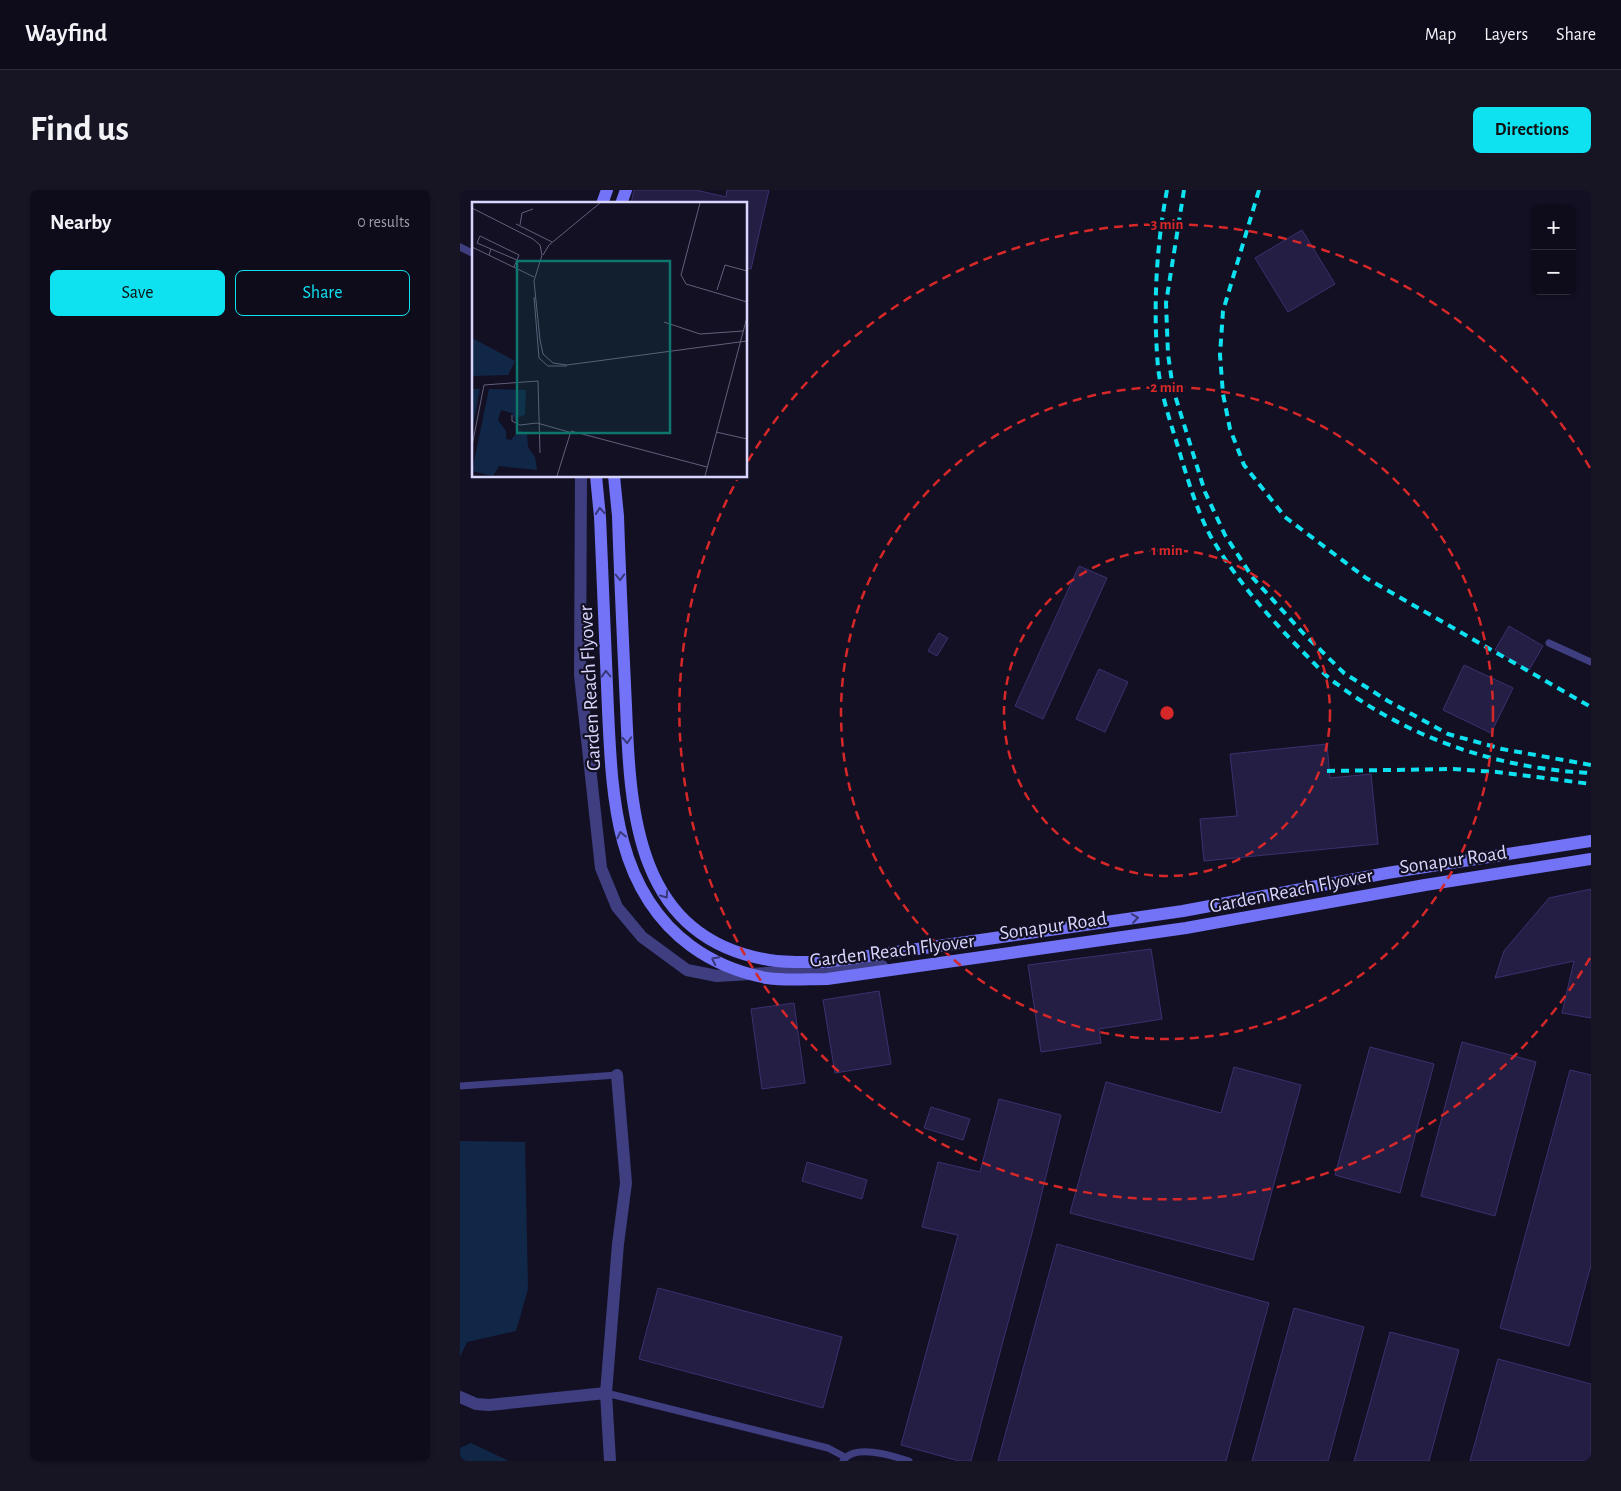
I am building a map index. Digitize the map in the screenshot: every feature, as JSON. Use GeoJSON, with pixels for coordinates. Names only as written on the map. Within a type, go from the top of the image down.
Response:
{"type":"FeatureCollection","features":[{"type":"Feature","properties":{"kind":"main road"},"geometry":{"type":"LineString","coordinates":[[603,202],[607,190]]}},
{"type":"Feature","properties":{"kind":"main road"},"geometry":{"type":"LineString","coordinates":[[620,202],[625,190]]}},
{"type":"Feature","properties":{"kind":"main road","name":"Garden Reach Flyover"},"geometry":{"type":"LineString","coordinates":[[596,478],[600,517],[611,772],[624,851],[646,900],[668,927],[697,951],[731,968],[767,978],[827,979],[1186,928],[1408,888],[1591,859]]}},
{"type":"Feature","properties":{"kind":"main road","name":"Garden Reach Flyover"},"geometry":{"type":"LineString","coordinates":[[614,478],[618,526],[628,770],[642,847],[653,876],[681,915],[707,936],[737,952],[770,960],[826,962],[1183,911],[1413,869],[1591,841]]}},
{"type":"Feature","properties":{"kind":"street","name":"Sonapur Road"},"geometry":{"type":"LineString","coordinates":[[581,478],[580,675],[601,868],[617,907],[642,937],[687,970],[717,976],[902,965],[1099,938],[1462,875],[1591,859]]}},
{"type":"Feature","properties":{"kind":"street"},"geometry":{"type":"LineString","coordinates":[[610,1461],[606,1393],[618,1244],[626,1183],[616,1075]]}},
{"type":"Feature","properties":{"kind":"street"},"geometry":{"type":"LineString","coordinates":[[460,1397],[476,1404],[489,1405],[606,1393]]}},
{"type":"Feature","properties":{"kind":"lane"},"geometry":{"type":"LineString","coordinates":[[460,248],[472,253]]}},
{"type":"Feature","properties":{"kind":"lane"},"geometry":{"type":"LineString","coordinates":[[1549,643],[1591,662]]}},
{"type":"Feature","properties":{"kind":"lane"},"geometry":{"type":"LineString","coordinates":[[460,1086],[616,1075]]}},
{"type":"Feature","properties":{"kind":"lane"},"geometry":{"type":"LineString","coordinates":[[606,1393],[828,1448],[844,1459],[858,1452],[875,1452],[908,1461]]}},
{"type":"Feature","properties":{"kind":"water"},"geometry":{"type":"Polygon","coordinates":[[[460,1141],[525,1142],[528,1289],[516,1331],[467,1342],[460,1357],[460,1141]]]}},
{"type":"Feature","properties":{"kind":"water"},"geometry":{"type":"Polygon","coordinates":[[[471,1443],[509,1461],[460,1461],[460,1448],[471,1443]]]}},
{"type":"Feature","properties":{"kind":"building"},"geometry":{"type":"Polygon","coordinates":[[[634,190],[696,190],[726,197],[727,190],[769,190],[751,269],[748,268],[748,202],[631,202],[634,190]]]}},
{"type":"Feature","properties":{"kind":"building"},"geometry":{"type":"Polygon","coordinates":[[[1302,230],[1335,284],[1288,312],[1255,258],[1302,230]]]}},
{"type":"Feature","properties":{"kind":"building"},"geometry":{"type":"Polygon","coordinates":[[[1079,566],[1107,578],[1043,719],[1015,706],[1079,566]]]}},
{"type":"Feature","properties":{"kind":"building"},"geometry":{"type":"Polygon","coordinates":[[[1509,626],[1543,646],[1529,670],[1495,650],[1509,626]]]}},
{"type":"Feature","properties":{"kind":"building"},"geometry":{"type":"Polygon","coordinates":[[[939,633],[948,638],[937,656],[928,651],[939,633]]]}},
{"type":"Feature","properties":{"kind":"building"},"geometry":{"type":"Polygon","coordinates":[[[1464,665],[1513,688],[1491,733],[1443,710],[1464,665]]]}},
{"type":"Feature","properties":{"kind":"building"},"geometry":{"type":"Polygon","coordinates":[[[1099,669],[1128,682],[1105,732],[1076,719],[1099,669]]]}},
{"type":"Feature","properties":{"kind":"building"},"geometry":{"type":"Polygon","coordinates":[[[1327,744],[1330,778],[1371,774],[1378,844],[1204,861],[1200,819],[1237,816],[1230,754],[1327,744]]]}},
{"type":"Feature","properties":{"kind":"building"},"geometry":{"type":"Polygon","coordinates":[[[1591,889],[1591,1018],[1562,1013],[1574,961],[1495,978],[1504,951],[1549,898],[1591,889]]]}},
{"type":"Feature","properties":{"kind":"building"},"geometry":{"type":"Polygon","coordinates":[[[1151,949],[1162,1019],[1099,1029],[1101,1043],[1041,1052],[1028,965],[1151,949]]]}},
{"type":"Feature","properties":{"kind":"building"},"geometry":{"type":"Polygon","coordinates":[[[879,991],[891,1064],[835,1073],[823,1000],[879,991]]]}},
{"type":"Feature","properties":{"kind":"building"},"geometry":{"type":"Polygon","coordinates":[[[794,1003],[805,1083],[762,1089],[751,1009],[794,1003]]]}},
{"type":"Feature","properties":{"kind":"building"},"geometry":{"type":"Polygon","coordinates":[[[1462,1042],[1536,1062],[1495,1216],[1421,1196],[1462,1042]]]}},
{"type":"Feature","properties":{"kind":"building"},"geometry":{"type":"Polygon","coordinates":[[[1370,1047],[1434,1064],[1400,1193],[1335,1175],[1370,1047]]]}},
{"type":"Feature","properties":{"kind":"building"},"geometry":{"type":"Polygon","coordinates":[[[1234,1067],[1301,1085],[1253,1260],[1070,1213],[1106,1082],[1221,1113],[1234,1067]]]}},
{"type":"Feature","properties":{"kind":"building"},"geometry":{"type":"Polygon","coordinates":[[[1570,1070],[1591,1075],[1591,1265],[1569,1346],[1500,1328],[1570,1070]]]}},
{"type":"Feature","properties":{"kind":"building"},"geometry":{"type":"Polygon","coordinates":[[[999,1099],[1061,1115],[1032,1233],[971,1461],[959,1461],[901,1445],[958,1235],[922,1227],[938,1162],[980,1172],[999,1099]]]}},
{"type":"Feature","properties":{"kind":"building"},"geometry":{"type":"Polygon","coordinates":[[[931,1107],[970,1119],[963,1140],[924,1128],[931,1107]]]}},
{"type":"Feature","properties":{"kind":"building"},"geometry":{"type":"Polygon","coordinates":[[[807,1162],[867,1180],[862,1199],[802,1181],[807,1162]]]}},
{"type":"Feature","properties":{"kind":"building"},"geometry":{"type":"Polygon","coordinates":[[[1057,1244],[1269,1303],[1226,1461],[998,1461],[1057,1244]]]}},
{"type":"Feature","properties":{"kind":"building"},"geometry":{"type":"Polygon","coordinates":[[[658,1288],[842,1337],[823,1408],[639,1359],[658,1288]]]}},
{"type":"Feature","properties":{"kind":"building"},"geometry":{"type":"Polygon","coordinates":[[[1294,1308],[1364,1327],[1328,1461],[1252,1461],[1294,1308]]]}},
{"type":"Feature","properties":{"kind":"building"},"geometry":{"type":"Polygon","coordinates":[[[1390,1332],[1459,1350],[1429,1461],[1354,1461],[1390,1332]]]}},
{"type":"Feature","properties":{"kind":"building"},"geometry":{"type":"Polygon","coordinates":[[[1498,1359],[1591,1384],[1591,1461],[1470,1461],[1498,1359]]]}},
{"type":"Feature","properties":{"kind":"railway"},"geometry":{"type":"LineString","coordinates":[[1167,190],[1156,278],[1156,345],[1159,377],[1169,417],[1196,504],[1211,537],[1232,569],[1268,614],[1325,674],[1365,703],[1395,721],[1457,748],[1490,758],[1523,765],[1591,773]]}},
{"type":"Feature","properties":{"kind":"railway"},"geometry":{"type":"LineString","coordinates":[[1184,190],[1166,303],[1168,354],[1173,389],[1205,492],[1225,535],[1253,578],[1303,633],[1344,673],[1388,701],[1448,734],[1502,749],[1591,765]]}},
{"type":"Feature","properties":{"kind":"railway"},"geometry":{"type":"LineString","coordinates":[[1259,190],[1223,311],[1220,355],[1223,394],[1230,429],[1244,465],[1285,517],[1366,578],[1591,707]]}},
{"type":"Feature","properties":{"kind":"railway"},"geometry":{"type":"LineString","coordinates":[[1327,771],[1453,769],[1497,772],[1591,784]]}}]}
